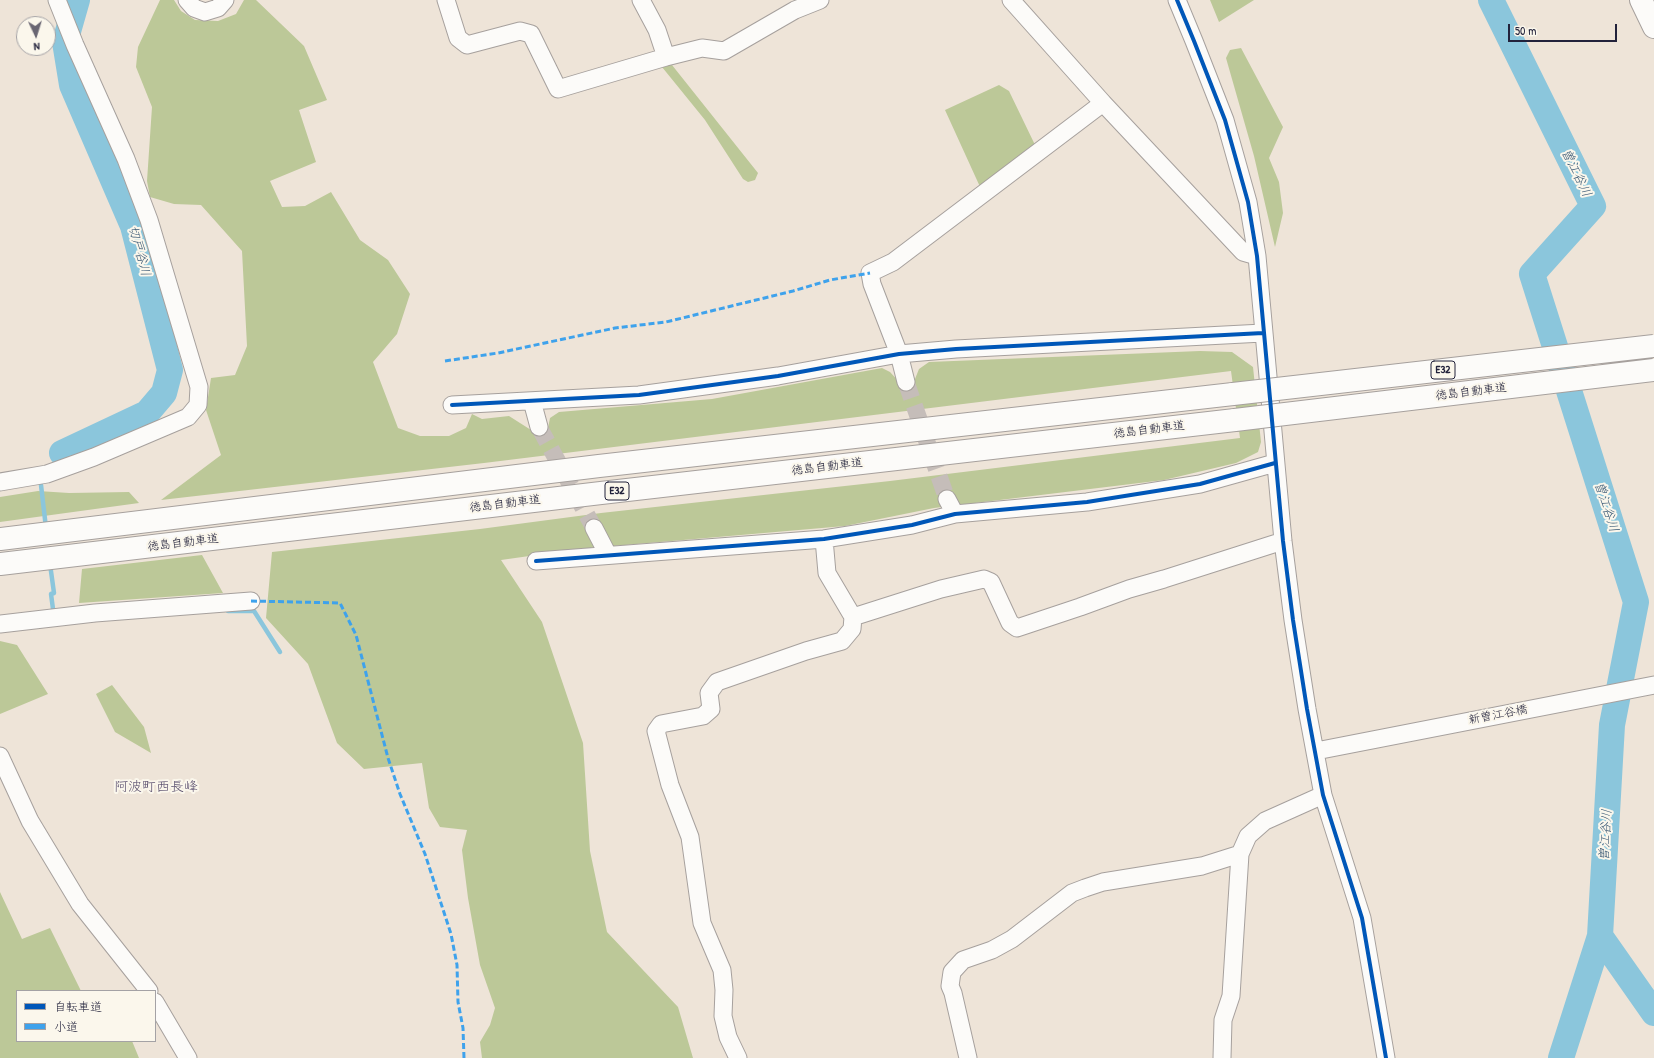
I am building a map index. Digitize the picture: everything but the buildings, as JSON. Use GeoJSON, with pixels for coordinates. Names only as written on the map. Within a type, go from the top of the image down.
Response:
{"type":"FeatureCollection","features":[{"type":"Feature","properties":{"kind":"highway"},"geometry":{"type":"LineString","coordinates":[[1641,0],[1654,27]]}},
{"type":"Feature","properties":{"kind":"highway","name":"徳島自動車道"},"geometry":{"type":"LineString","coordinates":[[0,539],[591,467],[1654,346]]}},
{"type":"Feature","properties":{"kind":"highway","name":"徳島自動車道"},"geometry":{"type":"LineString","coordinates":[[0,564],[1654,370]]}},
{"type":"Feature","properties":{"kind":"street"},"geometry":{"type":"LineString","coordinates":[[0,482],[47,474],[94,457],[188,417],[198,405],[199,387],[149,220],[126,159],[75,45],[57,0]]}},
{"type":"Feature","properties":{"kind":"street"},"geometry":{"type":"LineString","coordinates":[[187,0],[194,8],[205,12],[218,8],[225,0]]}},
{"type":"Feature","properties":{"kind":"street"},"geometry":{"type":"LineString","coordinates":[[446,0],[458,38],[467,46],[520,31],[531,34],[558,89],[666,57],[702,48],[724,51],[795,10],[820,0]]}},
{"type":"Feature","properties":{"kind":"street"},"geometry":{"type":"LineString","coordinates":[[641,0],[657,30],[666,57]]}},
{"type":"Feature","properties":{"kind":"street"},"geometry":{"type":"LineString","coordinates":[[1011,0],[1103,103],[1243,252],[1257,256]]}},
{"type":"Feature","properties":{"kind":"street"},"geometry":{"type":"LineString","coordinates":[[1177,0],[1225,120],[1248,202],[1257,256],[1283,541],[1293,620],[1307,709],[1323,795],[1362,918],[1386,1058]]}},
{"type":"Feature","properties":{"kind":"street"},"geometry":{"type":"LineString","coordinates":[[906,382],[899,354],[872,284],[870,273],[894,262],[1103,103]]}},
{"type":"Feature","properties":{"kind":"street"},"geometry":{"type":"LineString","coordinates":[[452,404],[639,395],[778,376],[899,354],[956,349],[1264,333]]}},
{"type":"Feature","properties":{"kind":"street"},"geometry":{"type":"LineString","coordinates":[[532,401],[539,427]]}},
{"type":"Feature","properties":{"kind":"street"},"geometry":{"type":"LineString","coordinates":[[536,561],[824,540],[912,525],[955,514],[1087,502],[1200,484],[1275,463]]}},
{"type":"Feature","properties":{"kind":"street"},"geometry":{"type":"LineString","coordinates":[[947,499],[955,514]]}},
{"type":"Feature","properties":{"kind":"street"},"geometry":{"type":"LineString","coordinates":[[594,528],[608,555]]}},
{"type":"Feature","properties":{"kind":"street"},"geometry":{"type":"LineString","coordinates":[[738,1058],[728,1037],[723,1016],[724,990],[722,970],[702,923],[690,837],[670,785],[656,731],[660,724],[703,716],[711,709],[709,693],[717,682],[806,651],[842,641],[852,629],[853,617],[827,573],[824,540]]}},
{"type":"Feature","properties":{"kind":"street"},"geometry":{"type":"LineString","coordinates":[[853,617],[941,589],[984,579],[991,582],[1010,623],[1017,628],[1130,589],[1283,541]]}},
{"type":"Feature","properties":{"kind":"street"},"geometry":{"type":"LineString","coordinates":[[0,624],[95,613],[251,601]]}},
{"type":"Feature","properties":{"kind":"street","name":"新曽江谷橋"},"geometry":{"type":"LineString","coordinates":[[1316,751],[1654,685]]}},
{"type":"Feature","properties":{"kind":"street"},"geometry":{"type":"LineString","coordinates":[[0,756],[30,821],[80,904],[148,990]]}},
{"type":"Feature","properties":{"kind":"street"},"geometry":{"type":"LineString","coordinates":[[1222,1058],[1223,1020],[1231,996],[1240,854],[1248,836],[1265,821],[1323,795]]}},
{"type":"Feature","properties":{"kind":"street"},"geometry":{"type":"LineString","coordinates":[[968,1058],[953,993],[950,986],[952,972],[963,960],[992,950],[1012,939],[1072,893],[1085,888],[1103,882],[1202,866],[1240,854]]}},
{"type":"Feature","properties":{"kind":"street"},"geometry":{"type":"LineString","coordinates":[[156,1004],[188,1058]]}},
{"type":"Feature","properties":{"kind":"green space"},"geometry":{"type":"Polygon","coordinates":[[[160,0],[174,0],[181,11],[195,20],[218,21],[236,14],[244,0],[256,0],[304,46],[327,100],[299,110],[316,162],[270,181],[282,207],[305,206],[331,192],[360,240],[388,260],[410,294],[397,334],[373,362],[398,428],[420,436],[449,436],[466,428],[472,414],[482,419],[509,416],[531,430],[548,428],[550,418],[559,412],[712,399],[882,368],[890,372],[902,385],[913,384],[919,369],[929,362],[1200,351],[1232,352],[1253,367],[1261,442],[1258,452],[1236,463],[1164,480],[934,508],[845,526],[579,549],[501,560],[542,622],[583,743],[590,851],[607,932],[678,1007],[693,1058],[482,1058],[480,1042],[490,1025],[495,1008],[480,965],[468,898],[462,850],[467,830],[440,827],[429,808],[422,763],[364,769],[337,743],[308,664],[266,618],[272,552],[890,481],[1240,438],[1231,371],[484,463],[161,500],[221,455],[206,410],[211,378],[235,375],[247,346],[242,251],[201,205],[174,204],[150,197],[147,181],[152,107],[136,67],[138,47],[160,0]]]}},
{"type":"Feature","properties":{"kind":"green space"},"geometry":{"type":"Polygon","coordinates":[[[1210,0],[1254,0],[1219,22],[1210,0]]]}},
{"type":"Feature","properties":{"kind":"green space"},"geometry":{"type":"Polygon","coordinates":[[[1241,48],[1283,127],[1269,158],[1279,182],[1283,213],[1275,247],[1254,156],[1226,58],[1230,50],[1241,48]]]}},
{"type":"Feature","properties":{"kind":"green space"},"geometry":{"type":"Polygon","coordinates":[[[672,65],[758,173],[755,180],[748,182],[743,179],[705,120],[662,67],[672,65]]]}},
{"type":"Feature","properties":{"kind":"green space"},"geometry":{"type":"Polygon","coordinates":[[[999,85],[1009,91],[1036,147],[981,189],[945,110],[999,85]]]}},
{"type":"Feature","properties":{"kind":"green space"},"geometry":{"type":"Polygon","coordinates":[[[38,491],[69,493],[129,492],[139,503],[0,522],[0,497],[38,491]]]}},
{"type":"Feature","properties":{"kind":"green space"},"geometry":{"type":"Polygon","coordinates":[[[202,555],[223,593],[79,603],[82,569],[202,555]]]}},
{"type":"Feature","properties":{"kind":"green space"},"geometry":{"type":"Polygon","coordinates":[[[0,641],[17,645],[48,694],[0,714],[0,641]]]}},
{"type":"Feature","properties":{"kind":"green space"},"geometry":{"type":"Polygon","coordinates":[[[112,685],[144,727],[151,753],[115,732],[96,694],[112,685]]]}},
{"type":"Feature","properties":{"kind":"green space"},"geometry":{"type":"Polygon","coordinates":[[[0,892],[22,939],[50,928],[81,990],[16,990],[16,1042],[132,1042],[139,1058],[0,1058],[0,892]]]}},
{"type":"Feature","properties":{"kind":"waterway","name":"切戸谷川"},"geometry":{"type":"LineString","coordinates":[[62,453],[147,413],[164,393],[170,370],[133,226],[72,85],[65,42],[77,0]]}},
{"type":"Feature","properties":{"kind":"waterway","name":"曽江谷川"},"geometry":{"type":"LineString","coordinates":[[1491,0],[1593,206],[1532,274],[1636,602],[1612,725],[1600,936],[1561,1058]]}},
{"type":"Feature","properties":{"kind":"waterway"},"geometry":{"type":"LineString","coordinates":[[41,485],[46,528]]}},
{"type":"Feature","properties":{"kind":"waterway"},"geometry":{"type":"LineString","coordinates":[[50,564],[54,593],[51,594],[53,609]]}},
{"type":"Feature","properties":{"kind":"waterway"},"geometry":{"type":"LineString","coordinates":[[228,611],[254,611],[280,652]]}},
{"type":"Feature","properties":{"kind":"waterway"},"geometry":{"type":"LineString","coordinates":[[1600,936],[1654,1013]]}},
{"type":"Feature","properties":{"kind":"tunnel"},"geometry":{"type":"LineString","coordinates":[[906,382],[947,499]]}},
{"type":"Feature","properties":{"kind":"tunnel"},"geometry":{"type":"LineString","coordinates":[[539,427],[594,528]]}},
{"type":"Feature","properties":{"kind":"marked path"},"geometry":{"type":"LineString","coordinates":[[445,361],[498,353],[615,328],[666,322],[793,291],[830,280],[870,273]]}},
{"type":"Feature","properties":{"kind":"marked path"},"geometry":{"type":"LineString","coordinates":[[251,601],[340,603],[356,635],[388,758],[400,794],[425,854],[451,934],[457,965],[458,1002],[463,1028],[464,1058]]}},
{"type":"Feature","properties":{"kind":"cycle path"},"geometry":{"type":"LineString","coordinates":[[1177,0],[1225,120],[1248,202],[1257,256],[1283,541],[1293,620],[1307,709],[1323,795],[1362,918],[1386,1058]]}},
{"type":"Feature","properties":{"kind":"cycle path"},"geometry":{"type":"LineString","coordinates":[[452,405],[639,395],[778,376],[899,354],[956,349],[1263,333]]}},
{"type":"Feature","properties":{"kind":"cycle path"},"geometry":{"type":"LineString","coordinates":[[536,561],[824,539],[912,525],[955,514],[1087,502],[1200,484],[1275,463]]}},
{"type":"Feature","properties":{"kind":"district","name":"阿波町西長峰"},"geometry":{"type":"Point","coordinates":[156,787]}}]}
